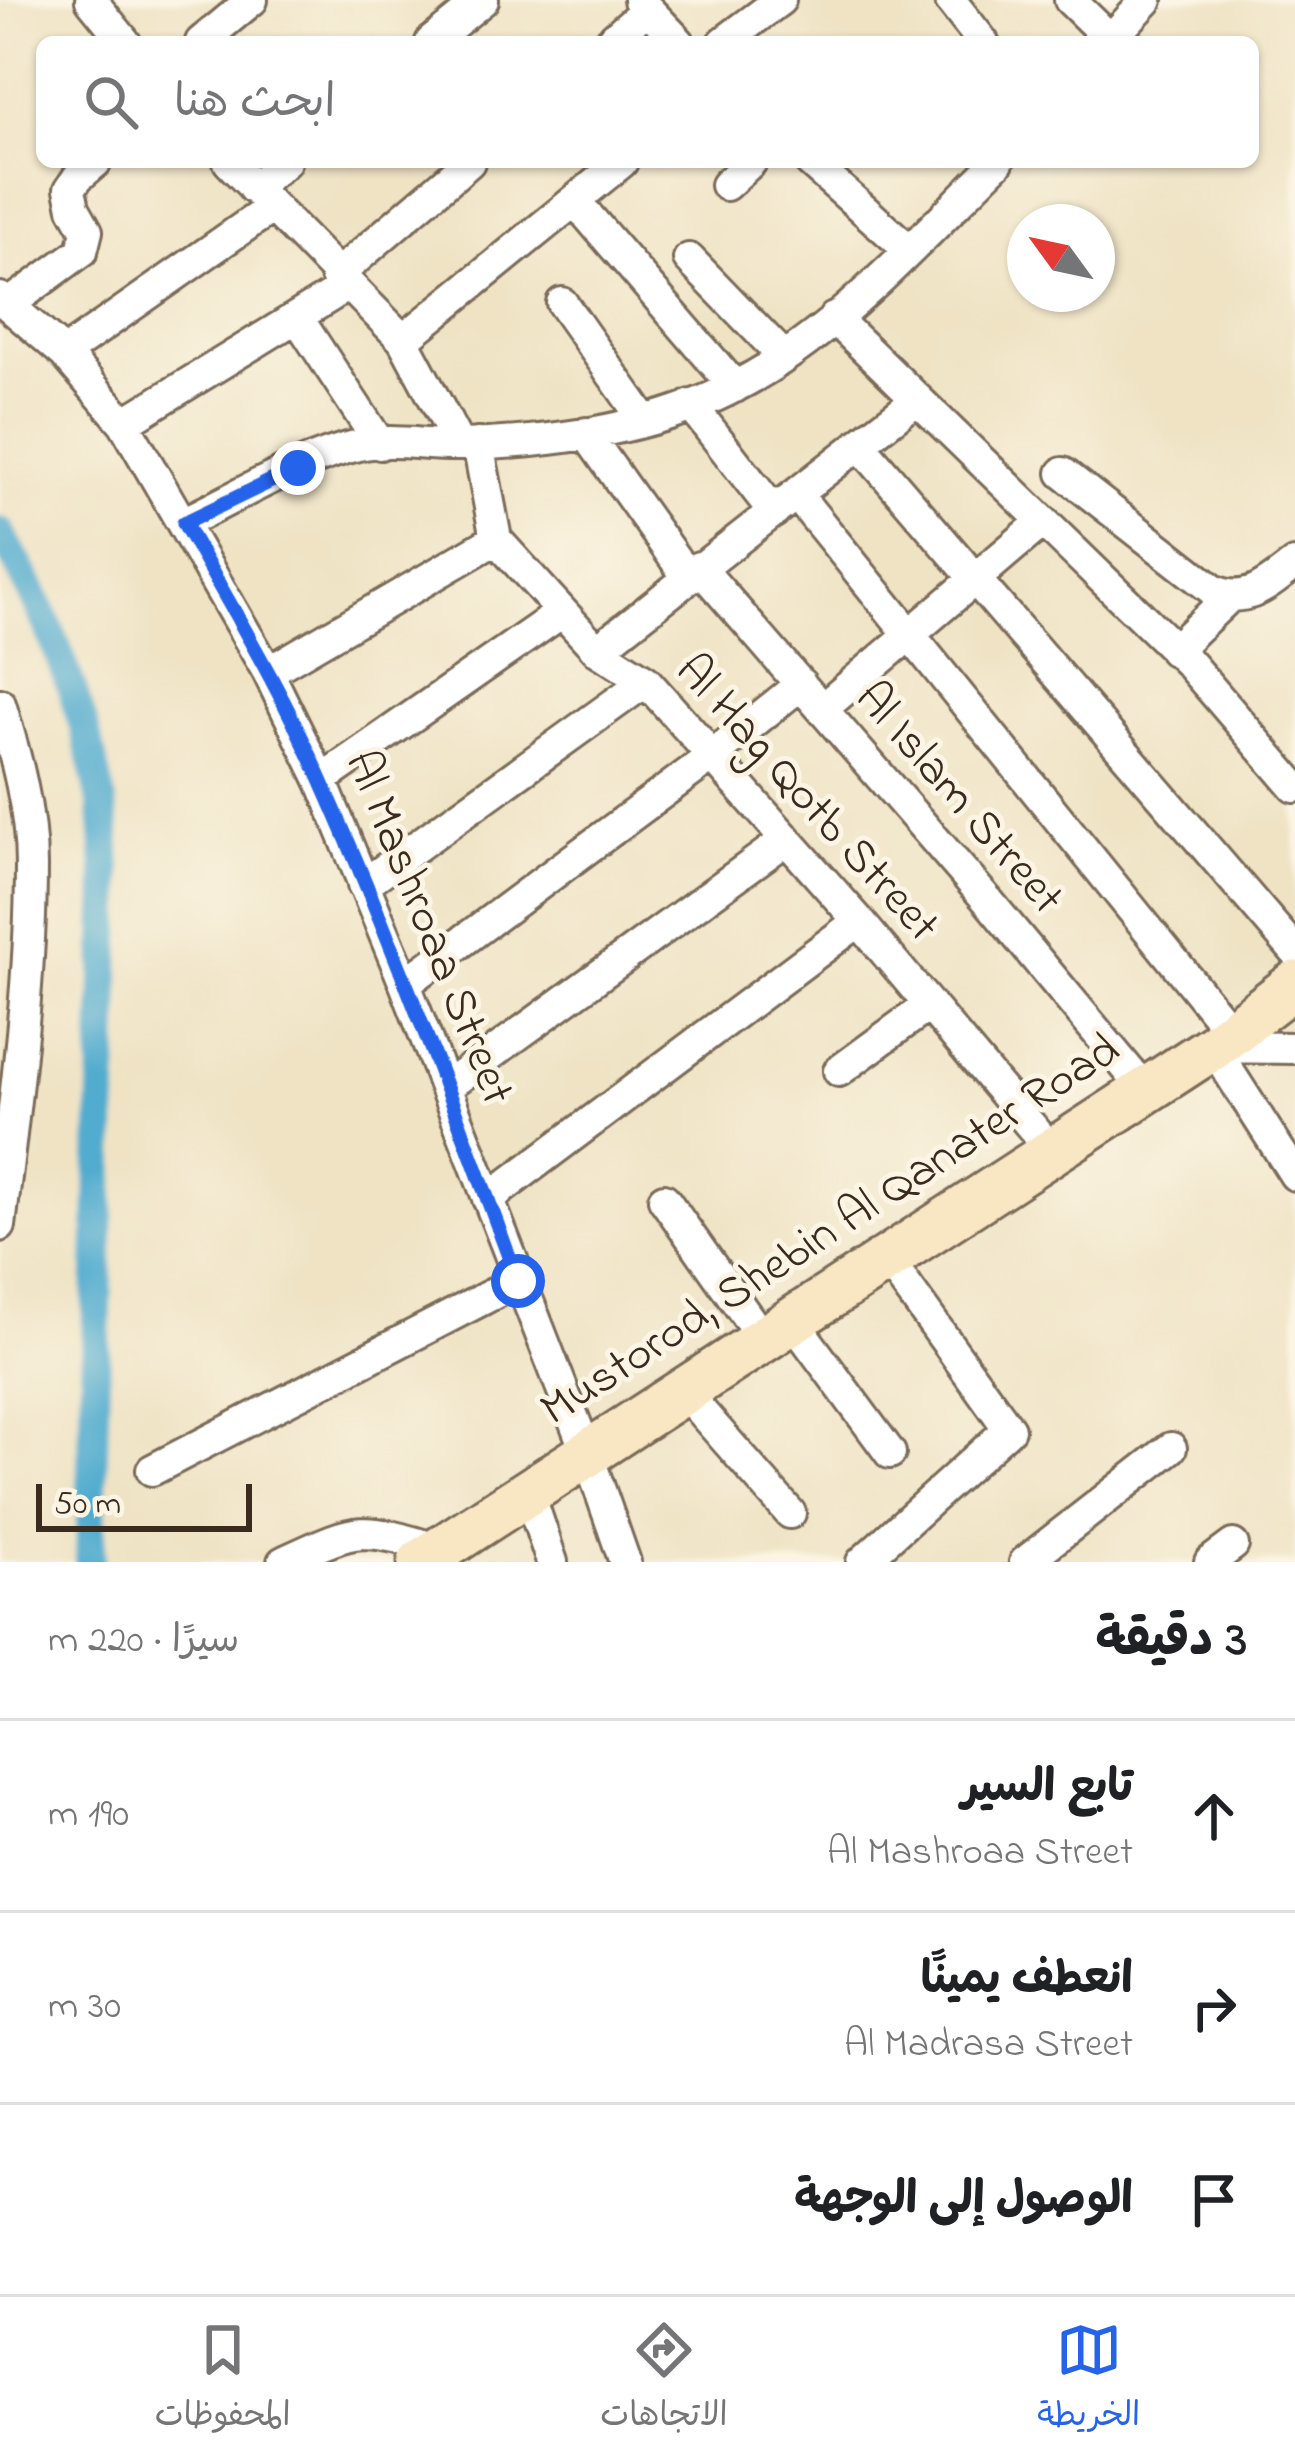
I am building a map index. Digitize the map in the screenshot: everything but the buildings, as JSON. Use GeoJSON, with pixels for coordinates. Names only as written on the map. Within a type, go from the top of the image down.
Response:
{"type":"FeatureCollection","features":[{"type":"Feature","properties":{"kind":"main road","name":"Mustorod, Shebin Al Qanater Road"},"geometry":{"type":"LineString","coordinates":[[430,1556],[1223,1040],[1295,984]]}},
{"type":"Feature","properties":{"kind":"street"},"geometry":{"type":"LineString","coordinates":[[208,36],[252,0]]}},
{"type":"Feature","properties":{"kind":"street"},"geometry":{"type":"LineString","coordinates":[[438,36],[483,0]]}},
{"type":"Feature","properties":{"kind":"street"},"geometry":{"type":"LineString","coordinates":[[732,36],[780,0]]}},
{"type":"Feature","properties":{"kind":"street"},"geometry":{"type":"LineString","coordinates":[[950,0],[971,36]]}},
{"type":"Feature","properties":{"kind":"street"},"geometry":{"type":"LineString","coordinates":[[1070,0],[1104,36]]}},
{"type":"Feature","properties":{"kind":"street"},"geometry":{"type":"LineString","coordinates":[[1114,36],[1147,0]]}},
{"type":"Feature","properties":{"kind":"street"},"geometry":{"type":"LineString","coordinates":[[93,1],[120,36]]}},
{"type":"Feature","properties":{"kind":"street"},"geometry":{"type":"LineString","coordinates":[[615,36],[644,4],[673,36]]}},
{"type":"Feature","properties":{"kind":"street"},"geometry":{"type":"LineString","coordinates":[[4,301],[82,250],[87,230],[70,189],[90,168]]}},
{"type":"Feature","properties":{"kind":"street"},"geometry":{"type":"LineString","coordinates":[[234,168],[403,340],[468,445],[496,539],[268,672]]}},
{"type":"Feature","properties":{"kind":"street"},"geometry":{"type":"LineString","coordinates":[[64,353],[262,198],[281,168]]}},
{"type":"Feature","properties":{"kind":"street"},"geometry":{"type":"LineString","coordinates":[[124,423],[297,316],[463,168]]}},
{"type":"Feature","properties":{"kind":"street"},"geometry":{"type":"LineString","coordinates":[[403,340],[615,168]]}},
{"type":"Feature","properties":{"kind":"street"},"geometry":{"type":"LineString","coordinates":[[726,185],[744,168]]}},
{"type":"Feature","properties":{"kind":"street"},"geometry":{"type":"LineString","coordinates":[[825,168],[909,250]]}},
{"type":"Feature","properties":{"kind":"street"},"geometry":{"type":"LineString","coordinates":[[184,523],[298,468],[360,445],[547,441],[645,421],[735,387],[834,318],[992,168]]}},
{"type":"Feature","properties":{"kind":"street"},"geometry":{"type":"LineString","coordinates":[[574,201],[735,387]]}},
{"type":"Feature","properties":{"kind":"street"},"geometry":{"type":"LineString","coordinates":[[689,259],[784,357]]}},
{"type":"Feature","properties":{"kind":"street","name":"Al Mashroaa Street"},"geometry":{"type":"LineString","coordinates":[[4,301],[64,353],[124,423],[268,672],[321,780],[405,983],[629,1557]]}},
{"type":"Feature","properties":{"kind":"street"},"geometry":{"type":"LineString","coordinates":[[562,303],[645,421]]}},
{"type":"Feature","properties":{"kind":"street"},"geometry":{"type":"LineString","coordinates":[[297,316],[380,444]]}},
{"type":"Feature","properties":{"kind":"street"},"geometry":{"type":"LineString","coordinates":[[834,318],[1174,650],[1295,787]]}},
{"type":"Feature","properties":{"kind":"street"},"geometry":{"type":"LineString","coordinates":[[597,650],[916,400]]}},
{"type":"Feature","properties":{"kind":"street"},"geometry":{"type":"LineString","coordinates":[[691,405],[909,634],[1223,1040],[1295,1175]]}},
{"type":"Feature","properties":{"kind":"street","name":"Al Islam Street"},"geometry":{"type":"LineString","coordinates":[[586,433],[693,571],[801,684],[1145,1091]]}},
{"type":"Feature","properties":{"kind":"street"},"geometry":{"type":"LineString","coordinates":[[860,445],[1295,951]]}},
{"type":"Feature","properties":{"kind":"street"},"geometry":{"type":"LineString","coordinates":[[1064,473],[1213,590],[1229,597],[1246,597],[1295,564]]}},
{"type":"Feature","properties":{"kind":"street"},"geometry":{"type":"LineString","coordinates":[[822,709],[1042,522]]}},
{"type":"Feature","properties":{"kind":"street","name":"Al Hag Qotb Street"},"geometry":{"type":"LineString","coordinates":[[496,539],[597,650],[646,681],[859,921],[1052,1151]]}},
{"type":"Feature","properties":{"kind":"street"},"geometry":{"type":"LineString","coordinates":[[1174,650],[1229,597]]}},
{"type":"Feature","properties":{"kind":"street"},"geometry":{"type":"LineString","coordinates":[[321,780],[562,612]]}},
{"type":"Feature","properties":{"kind":"street"},"geometry":{"type":"LineString","coordinates":[[363,885],[646,681]]}},
{"type":"Feature","properties":{"kind":"street"},"geometry":{"type":"LineString","coordinates":[[405,983],[712,756],[801,684]]}},
{"type":"Feature","properties":{"kind":"street"},"geometry":{"type":"LineString","coordinates":[[0,704],[21,772],[32,864],[17,1082],[0,1226]]}},
{"type":"Feature","properties":{"kind":"street"},"geometry":{"type":"LineString","coordinates":[[446,1088],[788,839]]}},
{"type":"Feature","properties":{"kind":"street"},"geometry":{"type":"LineString","coordinates":[[488,1199],[859,921]]}},
{"type":"Feature","properties":{"kind":"street"},"geometry":{"type":"LineString","coordinates":[[839,1071],[929,1005]]}},
{"type":"Feature","properties":{"kind":"street"},"geometry":{"type":"LineString","coordinates":[[1223,1040],[1295,1048]]}},
{"type":"Feature","properties":{"kind":"street"},"geometry":{"type":"LineString","coordinates":[[664,1199],[890,1453]]}},
{"type":"Feature","properties":{"kind":"street"},"geometry":{"type":"LineString","coordinates":[[862,1562],[1009,1431],[886,1259]]}},
{"type":"Feature","properties":{"kind":"street"},"geometry":{"type":"LineString","coordinates":[[152,1470],[518,1281]]}},
{"type":"Feature","properties":{"kind":"street"},"geometry":{"type":"LineString","coordinates":[[683,1391],[790,1513]]}},
{"type":"Feature","properties":{"kind":"street"},"geometry":{"type":"LineString","coordinates":[[1024,1562],[1171,1448]]}},
{"type":"Feature","properties":{"kind":"street"},"geometry":{"type":"LineString","coordinates":[[529,1494],[553,1562]]}},
{"type":"Feature","properties":{"kind":"street"},"geometry":{"type":"LineString","coordinates":[[283,1562],[360,1530],[379,1531],[430,1556]]}},
{"type":"Feature","properties":{"kind":"waterway"},"geometry":{"type":"LineString","coordinates":[[0,532],[48,626],[73,690],[104,819],[108,904],[90,1562]]}},
{"type":"Feature","properties":{"kind":"route"},"geometry":{"type":"LineString","coordinates":[[298,468],[184,523],[268,672],[321,780],[446,1088],[518,1281]]}}]}
